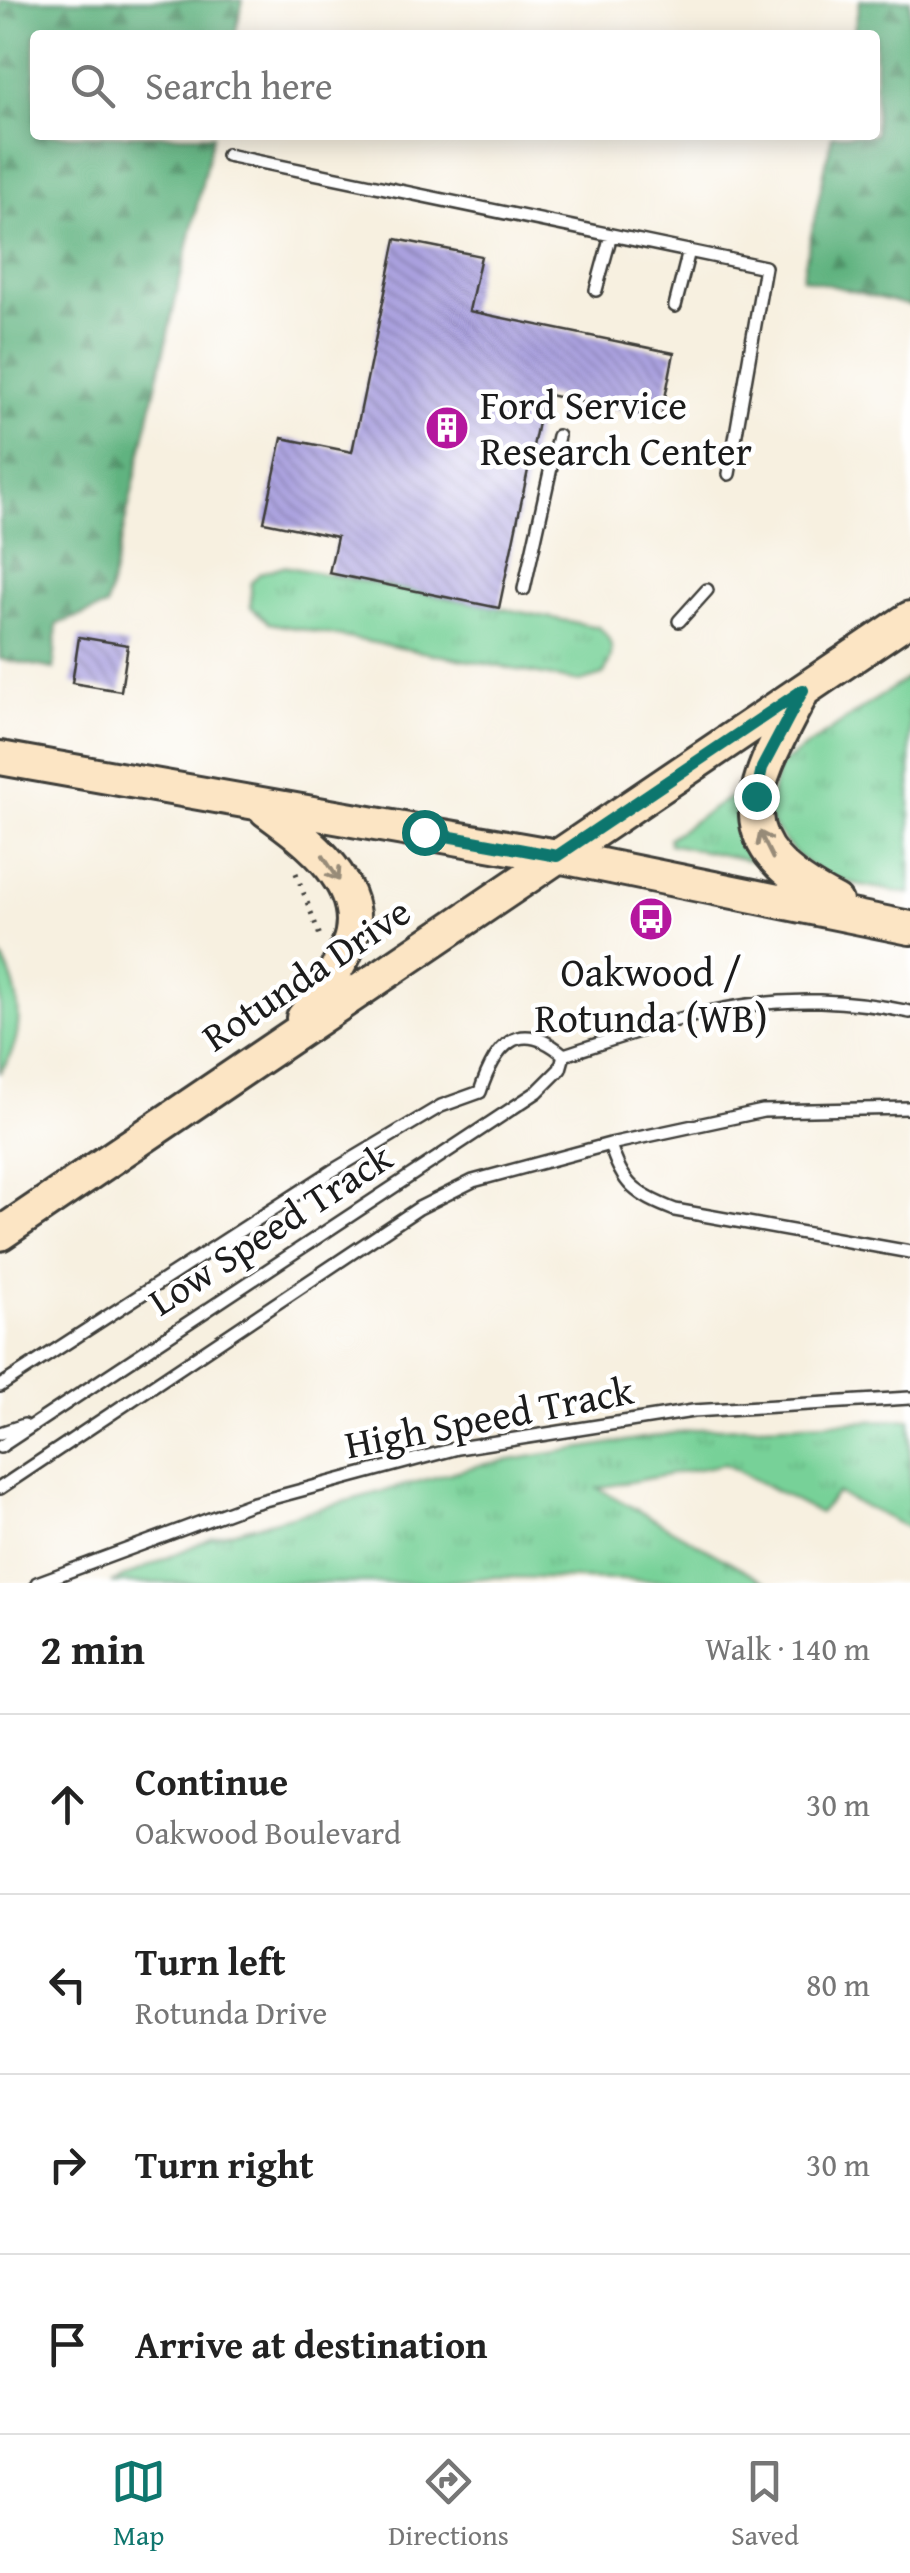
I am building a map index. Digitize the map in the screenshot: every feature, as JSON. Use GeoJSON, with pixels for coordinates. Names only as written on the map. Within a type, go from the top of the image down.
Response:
{"type":"FeatureCollection","features":[{"type":"Feature","properties":{"kind":"main road","name":"Rotunda Drive"},"geometry":{"type":"LineString","coordinates":[[0,1234],[910,618]]}},
{"type":"Feature","properties":{"kind":"main road"},"geometry":{"type":"LineString","coordinates":[[803,690],[762,768],[756,796],[761,838],[783,872],[871,920]]}},
{"type":"Feature","properties":{"kind":"main road"},"geometry":{"type":"LineString","coordinates":[[0,758],[557,856],[910,928]]}},
{"type":"Feature","properties":{"kind":"main road"},"geometry":{"type":"LineString","coordinates":[[259,804],[316,846],[336,874],[350,916],[350,942],[289,1038]]}},
{"type":"Feature","properties":{"kind":"lane"},"geometry":{"type":"LineString","coordinates":[[226,155],[765,267],[729,474]]}},
{"type":"Feature","properties":{"kind":"lane"},"geometry":{"type":"LineString","coordinates":[[596,290],[611,235]]}},
{"type":"Feature","properties":{"kind":"lane"},"geometry":{"type":"LineString","coordinates":[[675,306],[689,251]]}},
{"type":"Feature","properties":{"kind":"lane"},"geometry":{"type":"LineString","coordinates":[[524,588],[558,436]]}},
{"type":"Feature","properties":{"kind":"lane"},"geometry":{"type":"LineString","coordinates":[[679,621],[707,590]]}},
{"type":"Feature","properties":{"kind":"lane"},"geometry":{"type":"LineString","coordinates":[[0,1386],[332,1171],[441,1106],[480,1092],[492,1056],[510,1042],[530,1035],[546,1040],[564,1055],[718,1008],[784,998],[852,1000],[910,1012]]}},
{"type":"Feature","properties":{"kind":"lane","name":"Low Speed Track"},"geometry":{"type":"LineString","coordinates":[[0,1447],[537,1092],[560,1069],[564,1055]]}},
{"type":"Feature","properties":{"kind":"lane","name":"Low Speed Track"},"geometry":{"type":"LineString","coordinates":[[0,1488],[420,1208],[472,1181],[610,1144],[764,1111],[910,1108]]}},
{"type":"Feature","properties":{"kind":"lane"},"geometry":{"type":"LineString","coordinates":[[610,1144],[618,1174],[646,1198],[675,1210],[910,1252]]}},
{"type":"Feature","properties":{"kind":"lane","name":"High Speed Track"},"geometry":{"type":"LineString","coordinates":[[37,1583],[250,1504],[458,1448],[693,1410],[910,1398]]}},
{"type":"Feature","properties":{"kind":"lane"},"geometry":{"type":"LineString","coordinates":[[0,1433],[40,1420]]}},
{"type":"Feature","properties":{"kind":"path"},"geometry":{"type":"LineString","coordinates":[[294,866],[320,936]]}},
{"type":"Feature","properties":{"kind":"green space"},"geometry":{"type":"Polygon","coordinates":[[[0,0],[243,0],[236,30],[30,30],[30,140],[212,140],[106,607],[57,624],[54,669],[0,659],[0,0]]]}},
{"type":"Feature","properties":{"kind":"green space"},"geometry":{"type":"Polygon","coordinates":[[[860,0],[910,0],[910,306],[802,278],[831,140],[880,140],[880,30],[854,30],[860,0]]]}},
{"type":"Feature","properties":{"kind":"green space"},"geometry":{"type":"Polygon","coordinates":[[[283,566],[598,627],[610,644],[609,662],[603,675],[580,682],[269,623],[251,607],[251,583],[260,573],[283,566]]]}},
{"type":"Feature","properties":{"kind":"green space"},"geometry":{"type":"Polygon","coordinates":[[[910,676],[910,894],[827,875],[796,854],[767,816],[778,766],[910,676]]]}},
{"type":"Feature","properties":{"kind":"green space"},"geometry":{"type":"Polygon","coordinates":[[[733,795],[740,798],[744,829],[756,858],[752,861],[669,844],[669,838],[733,795]]]}},
{"type":"Feature","properties":{"kind":"green space"},"geometry":{"type":"Polygon","coordinates":[[[0,954],[17,997],[18,1029],[15,1044],[0,1072],[0,954]]]}},
{"type":"Feature","properties":{"kind":"green space"},"geometry":{"type":"Polygon","coordinates":[[[910,1419],[910,1529],[837,1493],[819,1513],[724,1464],[598,1488],[768,1583],[493,1577],[438,1583],[111,1583],[213,1537],[480,1465],[698,1429],[910,1419]]]}},
{"type":"Feature","properties":{"kind":"building","name":"Ford Service Research Center"},"geometry":{"type":"Polygon","coordinates":[[[396,239],[481,256],[469,311],[674,353],[661,418],[544,394],[499,608],[329,573],[337,537],[264,522],[282,438],[352,452],[396,239]]]}},
{"type":"Feature","properties":{"kind":"building"},"geometry":{"type":"Polygon","coordinates":[[[79,637],[128,645],[121,691],[72,683],[79,637]]]}},
{"type":"Feature","properties":{"kind":"place","name":"Ford Service Research Center"},"geometry":{"type":"Point","coordinates":[447,428]}},
{"type":"Feature","properties":{"kind":"place","name":"Oakwood / Rotunda (WB)"},"geometry":{"type":"Point","coordinates":[651,919]}},
{"type":"Feature","properties":{"kind":"route"},"geometry":{"type":"LineString","coordinates":[[424,832],[557,856],[803,690],[762,768],[756,796]]}}]}
